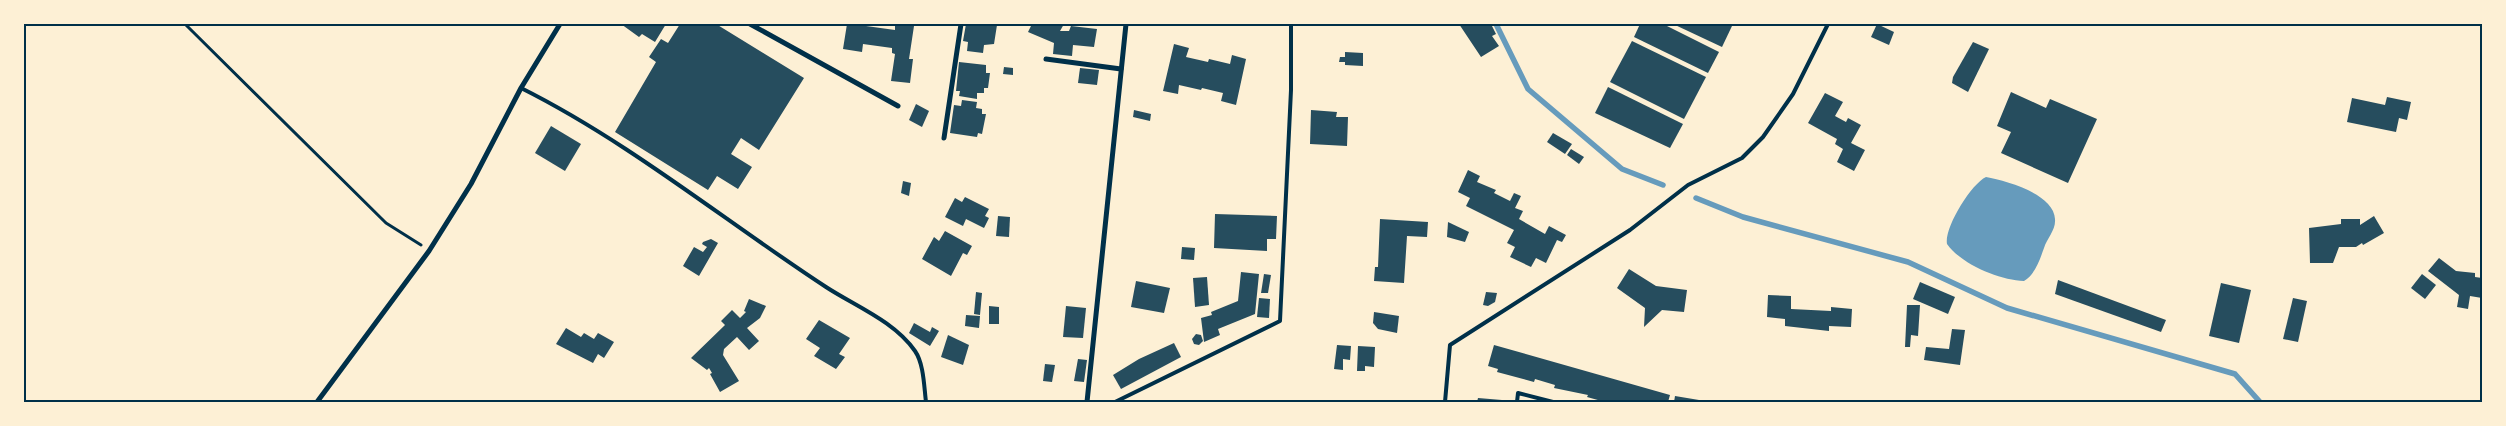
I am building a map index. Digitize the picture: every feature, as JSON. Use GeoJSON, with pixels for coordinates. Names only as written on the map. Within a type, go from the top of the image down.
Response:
{"type":"FeatureCollection","features":[{"type":"Feature","properties":{"kind":"street"},"geometry":{"type":"LineString","coordinates":[[317,402],[429,251],[471,184],[521,88],[560,24]]}},
{"type":"Feature","properties":{"kind":"street"},"geometry":{"type":"LineString","coordinates":[[750,24],[898,106]]}},
{"type":"Feature","properties":{"kind":"street"},"geometry":{"type":"LineString","coordinates":[[944,138],[961,24]]}},
{"type":"Feature","properties":{"kind":"street"},"geometry":{"type":"LineString","coordinates":[[1087,402],[1126,24]]}},
{"type":"Feature","properties":{"kind":"street"},"geometry":{"type":"LineString","coordinates":[[1046,59],[1121,69]]}},
{"type":"Feature","properties":{"kind":"lane"},"geometry":{"type":"LineString","coordinates":[[1115,402],[1280,321],[1291,90],[1292,24]]}},
{"type":"Feature","properties":{"kind":"lane"},"geometry":{"type":"LineString","coordinates":[[1445,402],[1450,345],[1630,230],[1688,185],[1742,158],[1763,137],[1793,94],[1828,24]]}},
{"type":"Feature","properties":{"kind":"lane"},"geometry":{"type":"LineString","coordinates":[[521,88],[629,152],[826,287],[895,330],[916,352],[923,375],[926,402]]}},
{"type":"Feature","properties":{"kind":"lane"},"geometry":{"type":"LineString","coordinates":[[1517,402],[1518,392],[1552,402]]}},
{"type":"Feature","properties":{"kind":"path"},"geometry":{"type":"LineString","coordinates":[[185,24],[386,223],[429,251]]}},
{"type":"Feature","properties":{"kind":"water"},"geometry":{"type":"Polygon","coordinates":[[[1986,177],[2017,185],[2028,190],[2047,202],[2053,210],[2055,223],[2053,230],[2034,271],[2024,281],[2004,278],[1982,270],[1962,258],[1947,244],[1950,228],[1960,207],[1973,188],[1986,177]]]}},
{"type":"Feature","properties":{"kind":"building"},"geometry":{"type":"Polygon","coordinates":[[[621,24],[666,24],[655,42],[642,34],[639,37],[621,24]]]}},
{"type":"Feature","properties":{"kind":"building"},"geometry":{"type":"Polygon","coordinates":[[[680,24],[716,24],[804,78],[759,150],[741,138],[731,154],[752,167],[738,189],[717,176],[708,190],[615,132],[656,62],[649,57],[661,39],[668,43],[680,24]]]}},
{"type":"Feature","properties":{"kind":"building"},"geometry":{"type":"Polygon","coordinates":[[[847,24],[866,24],[866,26],[895,30],[895,24],[914,26],[909,59],[913,59],[910,83],[891,81],[895,54],[892,53],[892,48],[863,44],[862,52],[843,49],[847,24]]]}},
{"type":"Feature","properties":{"kind":"building"},"geometry":{"type":"Polygon","coordinates":[[[966,24],[997,25],[994,44],[984,45],[983,53],[967,51],[968,42],[963,41],[966,24]]]}},
{"type":"Feature","properties":{"kind":"building"},"geometry":{"type":"Polygon","coordinates":[[[1032,24],[1064,24],[1060,31],[1069,31],[1071,26],[1097,29],[1094,47],[1073,45],[1072,56],[1053,54],[1054,43],[1028,32],[1032,24]]]}},
{"type":"Feature","properties":{"kind":"building"},"geometry":{"type":"Polygon","coordinates":[[[1459,24],[1491,24],[1496,34],[1492,36],[1499,46],[1481,57],[1459,24]]]}},
{"type":"Feature","properties":{"kind":"building"},"geometry":{"type":"Polygon","coordinates":[[[1640,24],[1663,24],[1719,52],[1708,73],[1634,37],[1640,24]]]}},
{"type":"Feature","properties":{"kind":"building"},"geometry":{"type":"Polygon","coordinates":[[[1673,24],[1728,24],[1732,26],[1722,47],[1673,24]]]}},
{"type":"Feature","properties":{"kind":"building"},"geometry":{"type":"Polygon","coordinates":[[[1877,24],[1894,32],[1889,45],[1871,37],[1877,24]]]}},
{"type":"Feature","properties":{"kind":"building"},"geometry":{"type":"Polygon","coordinates":[[[1632,41],[1706,77],[1684,119],[1610,82],[1632,41]]]}},
{"type":"Feature","properties":{"kind":"building"},"geometry":{"type":"Polygon","coordinates":[[[1973,42],[1989,49],[1968,92],[1952,83],[1953,77],[1973,42]]]}},
{"type":"Feature","properties":{"kind":"building"},"geometry":{"type":"Polygon","coordinates":[[[1174,44],[1189,48],[1186,57],[1208,62],[1209,59],[1230,64],[1232,55],[1246,59],[1236,105],[1221,101],[1223,93],[1202,88],[1201,90],[1179,85],[1178,94],[1163,91],[1174,44]]]}},
{"type":"Feature","properties":{"kind":"building"},"geometry":{"type":"Polygon","coordinates":[[[1345,52],[1363,53],[1363,66],[1345,65],[1345,62],[1339,62],[1340,57],[1345,57],[1345,52]]]}},
{"type":"Feature","properties":{"kind":"building"},"geometry":{"type":"Polygon","coordinates":[[[959,62],[986,65],[986,73],[990,73],[988,88],[984,88],[984,93],[977,93],[977,99],[959,96],[960,91],[956,91],[959,62]]]}},
{"type":"Feature","properties":{"kind":"building"},"geometry":{"type":"Polygon","coordinates":[[[1004,67],[1013,68],[1013,75],[1003,74],[1004,67]]]}},
{"type":"Feature","properties":{"kind":"building"},"geometry":{"type":"Polygon","coordinates":[[[1080,68],[1099,70],[1097,85],[1078,83],[1080,68]]]}},
{"type":"Feature","properties":{"kind":"building"},"geometry":{"type":"Polygon","coordinates":[[[1608,87],[1683,124],[1670,148],[1595,113],[1608,87]]]}},
{"type":"Feature","properties":{"kind":"building"},"geometry":{"type":"Polygon","coordinates":[[[2011,92],[2046,108],[2050,99],[2097,119],[2068,183],[2001,153],[2011,132],[1997,126],[2011,92]]]}},
{"type":"Feature","properties":{"kind":"building"},"geometry":{"type":"Polygon","coordinates":[[[1825,93],[1843,102],[1835,116],[1846,122],[1848,118],[1861,125],[1851,143],[1865,150],[1854,171],[1837,162],[1843,149],[1835,144],[1837,139],[1808,123],[1825,93]]]}},
{"type":"Feature","properties":{"kind":"building"},"geometry":{"type":"Polygon","coordinates":[[[2387,97],[2411,102],[2407,120],[2399,118],[2396,132],[2347,122],[2352,98],[2385,105],[2387,97]]]}},
{"type":"Feature","properties":{"kind":"building"},"geometry":{"type":"Polygon","coordinates":[[[962,100],[977,102],[976,108],[982,109],[982,114],[986,114],[982,134],[978,133],[977,137],[950,133],[954,105],[961,106],[962,100]]]}},
{"type":"Feature","properties":{"kind":"building"},"geometry":{"type":"Polygon","coordinates":[[[916,104],[929,111],[922,127],[909,120],[916,104]]]}},
{"type":"Feature","properties":{"kind":"building"},"geometry":{"type":"Polygon","coordinates":[[[1134,110],[1151,114],[1150,121],[1133,117],[1134,110]]]}},
{"type":"Feature","properties":{"kind":"building"},"geometry":{"type":"Polygon","coordinates":[[[1311,110],[1337,112],[1336,117],[1348,117],[1347,146],[1310,144],[1311,110]]]}},
{"type":"Feature","properties":{"kind":"building"},"geometry":{"type":"Polygon","coordinates":[[[551,126],[581,144],[565,171],[535,153],[551,126]]]}},
{"type":"Feature","properties":{"kind":"building"},"geometry":{"type":"Polygon","coordinates":[[[1553,133],[1572,144],[1565,154],[1547,142],[1553,133]]]}},
{"type":"Feature","properties":{"kind":"building"},"geometry":{"type":"Polygon","coordinates":[[[1571,149],[1584,157],[1579,164],[1567,155],[1571,149]]]}},
{"type":"Feature","properties":{"kind":"building"},"geometry":{"type":"Polygon","coordinates":[[[1468,170],[1480,176],[1477,182],[1496,190],[1494,193],[1510,201],[1514,193],[1521,196],[1515,208],[1523,211],[1519,219],[1545,234],[1549,226],[1566,235],[1562,242],[1557,240],[1546,263],[1536,258],[1531,267],[1510,257],[1515,247],[1507,243],[1514,230],[1466,206],[1470,198],[1458,192],[1468,170]]]}},
{"type":"Feature","properties":{"kind":"building"},"geometry":{"type":"Polygon","coordinates":[[[903,181],[911,183],[909,196],[901,193],[903,181]]]}},
{"type":"Feature","properties":{"kind":"building"},"geometry":{"type":"Polygon","coordinates":[[[965,197],[989,209],[985,216],[989,218],[984,228],[966,219],[963,226],[945,217],[955,198],[962,202],[965,197]]]}},
{"type":"Feature","properties":{"kind":"building"},"geometry":{"type":"Polygon","coordinates":[[[1215,214],[1277,216],[1276,239],[1267,239],[1267,251],[1214,248],[1215,214]]]}},
{"type":"Feature","properties":{"kind":"building"},"geometry":{"type":"Polygon","coordinates":[[[998,216],[1010,217],[1009,237],[996,236],[998,216]]]}},
{"type":"Feature","properties":{"kind":"building"},"geometry":{"type":"Polygon","coordinates":[[[2374,216],[2384,233],[2363,245],[2362,243],[2356,247],[2339,247],[2333,263],[2310,263],[2309,228],[2341,224],[2341,219],[2360,219],[2360,225],[2374,216]]]}},
{"type":"Feature","properties":{"kind":"building"},"geometry":{"type":"Polygon","coordinates":[[[1380,219],[1428,222],[1427,237],[1407,236],[1404,283],[1374,281],[1375,267],[1378,267],[1380,219]]]}},
{"type":"Feature","properties":{"kind":"building"},"geometry":{"type":"Polygon","coordinates":[[[1448,222],[1469,232],[1465,242],[1447,237],[1448,222]]]}},
{"type":"Feature","properties":{"kind":"building"},"geometry":{"type":"Polygon","coordinates":[[[945,231],[972,246],[967,255],[963,253],[951,276],[922,259],[934,237],[939,241],[945,231]]]}},
{"type":"Feature","properties":{"kind":"building"},"geometry":{"type":"Polygon","coordinates":[[[711,239],[718,243],[699,276],[683,266],[694,247],[703,252],[707,247],[702,244],[703,242],[711,239]]]}},
{"type":"Feature","properties":{"kind":"building"},"geometry":{"type":"Polygon","coordinates":[[[1182,247],[1195,248],[1194,260],[1181,259],[1182,247]]]}},
{"type":"Feature","properties":{"kind":"building"},"geometry":{"type":"Polygon","coordinates":[[[2439,258],[2456,271],[2475,273],[2475,277],[2482,278],[2482,298],[2470,296],[2468,309],[2457,307],[2459,295],[2428,271],[2439,258]]]}},
{"type":"Feature","properties":{"kind":"building"},"geometry":{"type":"Polygon","coordinates":[[[1629,269],[1656,286],[1687,290],[1684,312],[1662,310],[1644,327],[1645,308],[1617,288],[1629,269]]]}},
{"type":"Feature","properties":{"kind":"building"},"geometry":{"type":"Polygon","coordinates":[[[1241,272],[1259,274],[1255,314],[1218,329],[1220,335],[1204,342],[1201,318],[1212,315],[1211,312],[1238,301],[1241,272]]]}},
{"type":"Feature","properties":{"kind":"building"},"geometry":{"type":"Polygon","coordinates":[[[1264,274],[1271,275],[1268,293],[1261,293],[1264,274]]]}},
{"type":"Feature","properties":{"kind":"building"},"geometry":{"type":"Polygon","coordinates":[[[2422,274],[2436,285],[2425,299],[2411,288],[2422,274]]]}},
{"type":"Feature","properties":{"kind":"building"},"geometry":{"type":"Polygon","coordinates":[[[1207,277],[1209,305],[1195,307],[1193,278],[1207,277]]]}},
{"type":"Feature","properties":{"kind":"building"},"geometry":{"type":"Polygon","coordinates":[[[2058,280],[2166,320],[2161,332],[2055,294],[2058,280]]]}},
{"type":"Feature","properties":{"kind":"building"},"geometry":{"type":"Polygon","coordinates":[[[1136,281],[1170,288],[1164,313],[1131,307],[1136,281]]]}},
{"type":"Feature","properties":{"kind":"building"},"geometry":{"type":"Polygon","coordinates":[[[1920,282],[1955,297],[1948,314],[1913,299],[1920,282]]]}},
{"type":"Feature","properties":{"kind":"building"},"geometry":{"type":"Polygon","coordinates":[[[2221,283],[2251,290],[2239,343],[2209,336],[2221,283]]]}},
{"type":"Feature","properties":{"kind":"building"},"geometry":{"type":"Polygon","coordinates":[[[976,292],[982,293],[980,315],[974,314],[976,292]]]}},
{"type":"Feature","properties":{"kind":"building"},"geometry":{"type":"Polygon","coordinates":[[[1486,292],[1497,293],[1495,302],[1488,306],[1483,305],[1486,292]]]}},
{"type":"Feature","properties":{"kind":"building"},"geometry":{"type":"Polygon","coordinates":[[[1768,295],[1791,296],[1791,309],[1831,311],[1831,307],[1852,309],[1851,327],[1829,326],[1829,331],[1785,326],[1785,319],[1767,317],[1768,295]]]}},
{"type":"Feature","properties":{"kind":"building"},"geometry":{"type":"Polygon","coordinates":[[[1259,298],[1270,299],[1269,318],[1257,317],[1259,298]]]}},
{"type":"Feature","properties":{"kind":"building"},"geometry":{"type":"Polygon","coordinates":[[[2293,298],[2307,301],[2298,342],[2283,339],[2293,298]]]}},
{"type":"Feature","properties":{"kind":"building"},"geometry":{"type":"Polygon","coordinates":[[[749,299],[766,306],[760,318],[747,328],[759,341],[749,350],[737,337],[724,349],[723,355],[739,381],[720,392],[710,374],[712,373],[709,368],[707,370],[691,358],[725,325],[721,321],[732,310],[740,318],[746,312],[744,311],[749,299]]]}},
{"type":"Feature","properties":{"kind":"building"},"geometry":{"type":"Polygon","coordinates":[[[1907,305],[1920,305],[1918,336],[1911,335],[1910,347],[1905,347],[1907,305]]]}},
{"type":"Feature","properties":{"kind":"building"},"geometry":{"type":"Polygon","coordinates":[[[989,306],[999,307],[999,324],[989,324],[989,306]]]}},
{"type":"Feature","properties":{"kind":"building"},"geometry":{"type":"Polygon","coordinates":[[[1066,306],[1086,308],[1083,338],[1063,337],[1066,306]]]}},
{"type":"Feature","properties":{"kind":"building"},"geometry":{"type":"Polygon","coordinates":[[[1374,312],[1399,316],[1397,333],[1378,329],[1373,323],[1374,312]]]}},
{"type":"Feature","properties":{"kind":"building"},"geometry":{"type":"Polygon","coordinates":[[[966,315],[980,316],[979,328],[965,326],[966,315]]]}},
{"type":"Feature","properties":{"kind":"building"},"geometry":{"type":"Polygon","coordinates":[[[819,320],[850,338],[839,354],[845,357],[836,369],[814,356],[820,348],[806,339],[819,320]]]}},
{"type":"Feature","properties":{"kind":"building"},"geometry":{"type":"Polygon","coordinates":[[[914,323],[930,332],[932,327],[939,331],[930,346],[909,333],[914,323]]]}},
{"type":"Feature","properties":{"kind":"building"},"geometry":{"type":"Polygon","coordinates":[[[566,328],[581,337],[584,333],[594,339],[598,333],[614,342],[604,358],[598,354],[593,363],[556,344],[566,328]]]}},
{"type":"Feature","properties":{"kind":"building"},"geometry":{"type":"Polygon","coordinates":[[[1952,329],[1965,330],[1960,365],[1924,360],[1926,347],[1949,349],[1952,329]]]}},
{"type":"Feature","properties":{"kind":"building"},"geometry":{"type":"Polygon","coordinates":[[[1196,334],[1201,335],[1203,341],[1199,345],[1194,344],[1192,339],[1196,334]]]}},
{"type":"Feature","properties":{"kind":"building"},"geometry":{"type":"Polygon","coordinates":[[[948,335],[969,345],[963,365],[941,357],[948,335]]]}},
{"type":"Feature","properties":{"kind":"building"},"geometry":{"type":"Polygon","coordinates":[[[1174,343],[1181,357],[1121,389],[1113,375],[1139,359],[1174,343]]]}},
{"type":"Feature","properties":{"kind":"building"},"geometry":{"type":"Polygon","coordinates":[[[1337,345],[1351,346],[1350,360],[1343,359],[1343,370],[1334,369],[1337,345]]]}},
{"type":"Feature","properties":{"kind":"building"},"geometry":{"type":"Polygon","coordinates":[[[1494,345],[1670,395],[1668,402],[1605,402],[1587,397],[1588,395],[1554,388],[1555,385],[1535,379],[1534,382],[1497,372],[1498,369],[1488,366],[1494,345]]]}},
{"type":"Feature","properties":{"kind":"building"},"geometry":{"type":"Polygon","coordinates":[[[1358,346],[1375,347],[1374,367],[1365,366],[1365,371],[1357,371],[1358,346]]]}},
{"type":"Feature","properties":{"kind":"building"},"geometry":{"type":"Polygon","coordinates":[[[1078,359],[1087,360],[1084,382],[1074,381],[1078,359]]]}},
{"type":"Feature","properties":{"kind":"building"},"geometry":{"type":"Polygon","coordinates":[[[1045,364],[1055,365],[1052,382],[1043,381],[1045,364]]]}},
{"type":"Feature","properties":{"kind":"building"},"geometry":{"type":"Polygon","coordinates":[[[1675,396],[1705,401],[1705,402],[1674,402],[1675,396]]]}},
{"type":"Feature","properties":{"kind":"building"},"geometry":{"type":"Polygon","coordinates":[[[1478,398],[1502,400],[1502,402],[1477,402],[1478,398]]]}},
{"type":"Feature","properties":{"kind":"waterway"},"geometry":{"type":"LineString","coordinates":[[1496,24],[1528,89],[1622,169],[1663,185]]}},
{"type":"Feature","properties":{"kind":"waterway"},"geometry":{"type":"LineString","coordinates":[[1696,198],[1743,217],[1908,262],[2007,308],[2235,374],[2260,402]]}}]}
